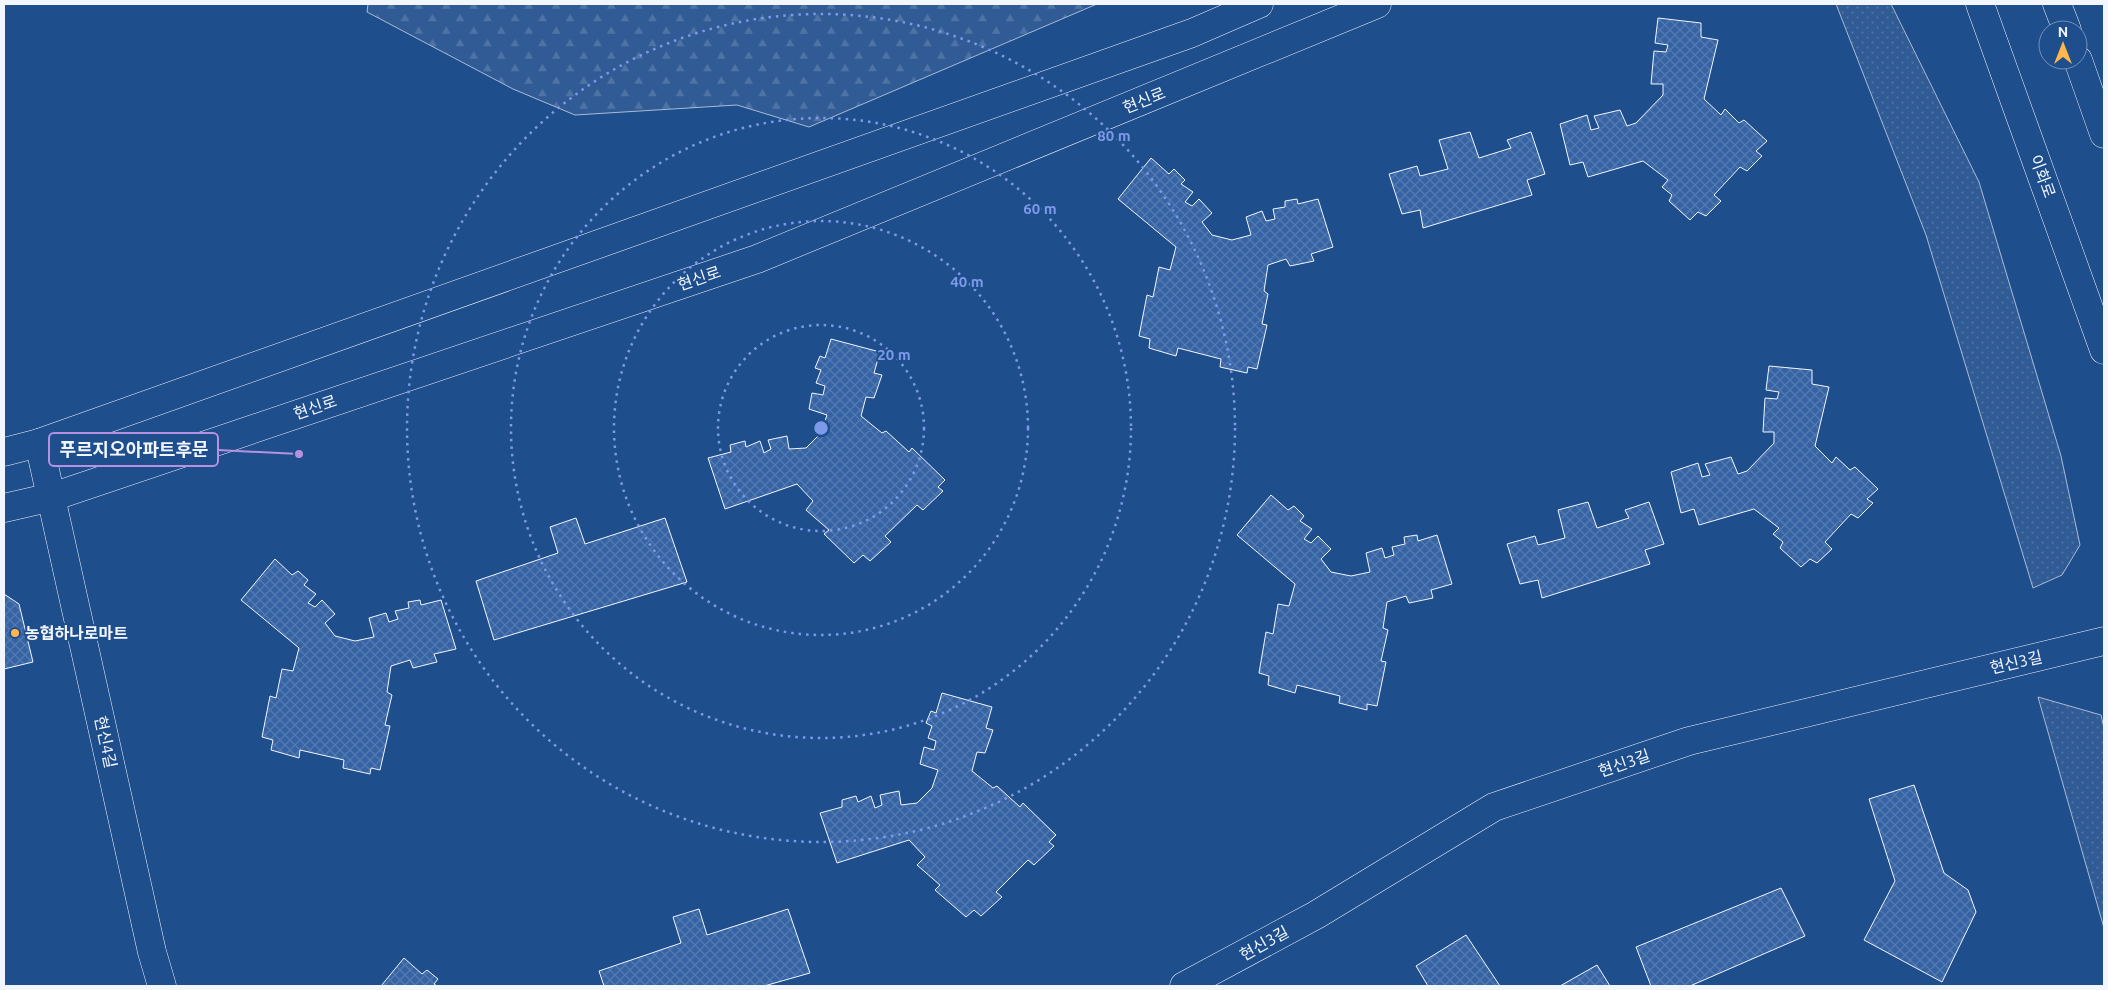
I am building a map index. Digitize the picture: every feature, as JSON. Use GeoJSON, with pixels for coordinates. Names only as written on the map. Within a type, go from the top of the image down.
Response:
{"type":"FeatureCollection","features":[{"type":"Feature","properties":{"kind":"street"},"geometry":{"type":"LineString","coordinates":[[4,452],[39,443],[1192,33],[1259,4]]}},
{"type":"Feature","properties":{"kind":"street","name":"현신로"},"geometry":{"type":"LineString","coordinates":[[4,508],[52,496],[757,259],[1377,4]]}},
{"type":"Feature","properties":{"kind":"street","name":"이화로"},"geometry":{"type":"LineString","coordinates":[[1980,4],[2025,124],[2104,350]]}},
{"type":"Feature","properties":{"kind":"street"},"geometry":{"type":"LineString","coordinates":[[2057,4],[2063,20]]}},
{"type":"Feature","properties":{"kind":"street"},"geometry":{"type":"LineString","coordinates":[[2082,70],[2104,134]]}},
{"type":"Feature","properties":{"kind":"street","name":"현신4길"},"geometry":{"type":"LineString","coordinates":[[39,443],[152,952],[162,986]]}},
{"type":"Feature","properties":{"kind":"street","name":"현신3길"},"geometry":{"type":"LineString","coordinates":[[1184,986],[1316,914],[1494,807],[1689,741],[2104,641]]}},
{"type":"Feature","properties":{"kind":"green space"},"geometry":{"type":"Polygon","coordinates":[[[368,4],[1097,4],[809,127],[737,105],[575,115],[513,89],[367,12],[368,4]]]}},
{"type":"Feature","properties":{"kind":"green space"},"geometry":{"type":"Polygon","coordinates":[[[1836,4],[1891,4],[1979,182],[2061,456],[2080,545],[2062,575],[2033,588],[1926,235],[1836,4]]]}},
{"type":"Feature","properties":{"kind":"green space"},"geometry":{"type":"Polygon","coordinates":[[[2038,697],[2101,715],[2104,728],[2104,928],[2038,697]]]}},
{"type":"Feature","properties":{"kind":"building"},"geometry":{"type":"Polygon","coordinates":[[[1658,18],[1701,23],[1701,37],[1718,40],[1704,99],[1721,115],[1725,109],[1739,123],[1744,120],[1767,141],[1756,151],[1762,156],[1747,171],[1740,167],[1714,195],[1721,201],[1706,216],[1698,212],[1690,220],[1669,201],[1672,195],[1662,187],[1668,180],[1643,161],[1588,177],[1583,162],[1570,165],[1560,124],[1587,115],[1591,130],[1599,128],[1594,116],[1620,110],[1627,126],[1636,123],[1663,95],[1663,84],[1651,84],[1654,51],[1666,52],[1668,45],[1655,43],[1658,18]]]}},
{"type":"Feature","properties":{"kind":"building"},"geometry":{"type":"Polygon","coordinates":[[[1470,132],[1479,158],[1511,148],[1507,140],[1531,132],[1545,174],[1527,180],[1532,195],[1423,228],[1420,210],[1402,214],[1389,174],[1417,166],[1420,176],[1448,169],[1439,140],[1470,132]]]}},
{"type":"Feature","properties":{"kind":"building"},"geometry":{"type":"Polygon","coordinates":[[[1151,158],[1169,174],[1174,169],[1185,180],[1181,184],[1193,192],[1185,202],[1192,206],[1199,199],[1212,213],[1202,222],[1212,235],[1232,240],[1251,235],[1246,217],[1262,211],[1266,221],[1275,219],[1273,209],[1285,207],[1285,201],[1297,199],[1298,204],[1318,199],[1333,247],[1311,254],[1314,261],[1290,266],[1286,259],[1268,265],[1264,291],[1268,294],[1262,324],[1267,325],[1257,369],[1248,367],[1247,373],[1220,367],[1221,359],[1178,348],[1176,356],[1149,348],[1150,339],[1139,336],[1147,295],[1153,297],[1159,267],[1170,270],[1176,247],[1118,199],[1151,158]]]}},
{"type":"Feature","properties":{"kind":"building"},"geometry":{"type":"Polygon","coordinates":[[[831,339],[880,352],[874,373],[882,375],[874,398],[866,397],[861,416],[882,433],[886,431],[909,452],[912,448],[945,480],[938,487],[943,491],[923,510],[917,505],[885,536],[891,542],[870,561],[863,555],[854,563],[824,534],[829,530],[806,510],[813,501],[797,484],[725,509],[708,458],[731,452],[730,445],[745,441],[746,447],[760,441],[764,453],[771,449],[768,440],[787,436],[789,449],[806,448],[821,433],[827,415],[809,409],[812,393],[823,395],[825,386],[816,383],[821,370],[815,368],[820,356],[825,358],[831,339]]]}},
{"type":"Feature","properties":{"kind":"building"},"geometry":{"type":"Polygon","coordinates":[[[1769,366],[1812,370],[1812,384],[1829,387],[1815,446],[1832,463],[1836,457],[1850,470],[1855,467],[1878,489],[1867,499],[1873,503],[1858,518],[1851,514],[1825,542],[1832,549],[1817,563],[1810,559],[1801,567],[1780,548],[1783,542],[1773,534],[1779,528],[1754,509],[1699,525],[1694,509],[1681,513],[1671,472],[1698,463],[1702,477],[1710,475],[1705,464],[1731,457],[1738,474],[1747,471],[1774,443],[1774,432],[1763,432],[1765,398],[1777,399],[1779,392],[1766,390],[1769,366]]]}},
{"type":"Feature","properties":{"kind":"building"},"geometry":{"type":"Polygon","coordinates":[[[1271,495],[1288,510],[1294,506],[1304,516],[1300,521],[1312,529],[1304,539],[1311,543],[1318,536],[1331,549],[1321,559],[1331,572],[1351,576],[1370,572],[1366,553],[1382,548],[1385,558],[1394,555],[1392,547],[1405,544],[1404,537],[1417,535],[1418,541],[1437,535],[1452,584],[1431,590],[1433,598],[1409,603],[1406,596],[1387,602],[1383,628],[1388,630],[1381,661],[1386,662],[1377,706],[1367,704],[1367,710],[1339,703],[1340,696],[1297,685],[1295,693],[1268,685],[1269,676],[1259,673],[1266,632],[1273,634],[1278,604],[1289,606],[1295,584],[1237,535],[1271,495]]]}},
{"type":"Feature","properties":{"kind":"building"},"geometry":{"type":"Polygon","coordinates":[[[1588,502],[1597,528],[1629,518],[1625,510],[1649,502],[1664,544],[1645,550],[1650,564],[1542,598],[1538,580],[1520,584],[1507,544],[1535,536],[1538,545],[1565,538],[1558,510],[1588,502]]]}},
{"type":"Feature","properties":{"kind":"building"},"geometry":{"type":"Polygon","coordinates":[[[576,518],[585,544],[665,518],[687,582],[494,640],[476,581],[558,553],[550,527],[576,518]]]}},
{"type":"Feature","properties":{"kind":"building"},"geometry":{"type":"Polygon","coordinates":[[[275,559],[292,575],[298,571],[308,580],[304,585],[316,594],[308,603],[315,607],[322,600],[335,614],[325,623],[335,636],[355,641],[374,637],[369,618],[386,613],[389,622],[398,619],[395,611],[409,608],[408,602],[420,600],[421,605],[441,600],[456,649],[434,654],[437,662],[413,668],[410,660],[391,666],[387,692],[392,695],[385,725],[390,726],[380,770],[371,768],[370,774],[343,768],[344,760],[300,750],[299,758],[271,750],[273,740],[262,737],[270,696],[276,698],[282,669],[293,671],[299,648],[241,600],[275,559]]]}},
{"type":"Feature","properties":{"kind":"building","name":"농협하나로마트"},"geometry":{"type":"Polygon","coordinates":[[[4,594],[19,604],[33,662],[4,669],[4,594]]]}},
{"type":"Feature","properties":{"kind":"building"},"geometry":{"type":"Polygon","coordinates":[[[942,693],[992,707],[986,728],[993,730],[985,753],[977,752],[972,771],[993,788],[997,786],[1020,807],[1023,803],[1056,835],[1049,842],[1054,846],[1034,865],[1028,860],[996,892],[1002,897],[981,916],[974,910],[966,917],[935,890],[940,885],[917,865],[925,857],[909,840],[837,863],[820,813],[842,807],[842,800],[856,796],[858,802],[871,796],[875,808],[882,805],[880,795],[899,791],[901,805],[917,803],[932,788],[938,770],[920,764],[924,747],[934,750],[936,741],[928,738],[932,726],[926,723],[931,711],[936,713],[942,693]]]}},
{"type":"Feature","properties":{"kind":"building"},"geometry":{"type":"Polygon","coordinates":[[[1914,785],[1944,873],[1968,890],[1976,912],[1942,982],[1864,940],[1895,881],[1869,799],[1914,785]]]}},
{"type":"Feature","properties":{"kind":"building"},"geometry":{"type":"Polygon","coordinates":[[[1781,888],[1805,936],[1690,986],[1651,986],[1636,947],[1781,888]]]}},
{"type":"Feature","properties":{"kind":"building"},"geometry":{"type":"Polygon","coordinates":[[[699,909],[707,935],[788,909],[810,973],[764,986],[604,986],[599,971],[681,943],[673,917],[699,909]]]}},
{"type":"Feature","properties":{"kind":"building"},"geometry":{"type":"Polygon","coordinates":[[[1466,935],[1500,986],[1428,986],[1416,966],[1466,935]]]}},
{"type":"Feature","properties":{"kind":"building"},"geometry":{"type":"Polygon","coordinates":[[[404,958],[422,974],[427,970],[438,979],[434,984],[437,986],[381,986],[404,958]]]}},
{"type":"Feature","properties":{"kind":"building"},"geometry":{"type":"Polygon","coordinates":[[[1597,965],[1610,986],[1560,986],[1597,965]]]}},
{"type":"Feature","properties":{"kind":"place","name":"푸르지오아파트후문"},"geometry":{"type":"Point","coordinates":[299,454]}},
{"type":"Feature","properties":{"kind":"place","name":"농협하나로마트"},"geometry":{"type":"Point","coordinates":[15,633]}}]}
